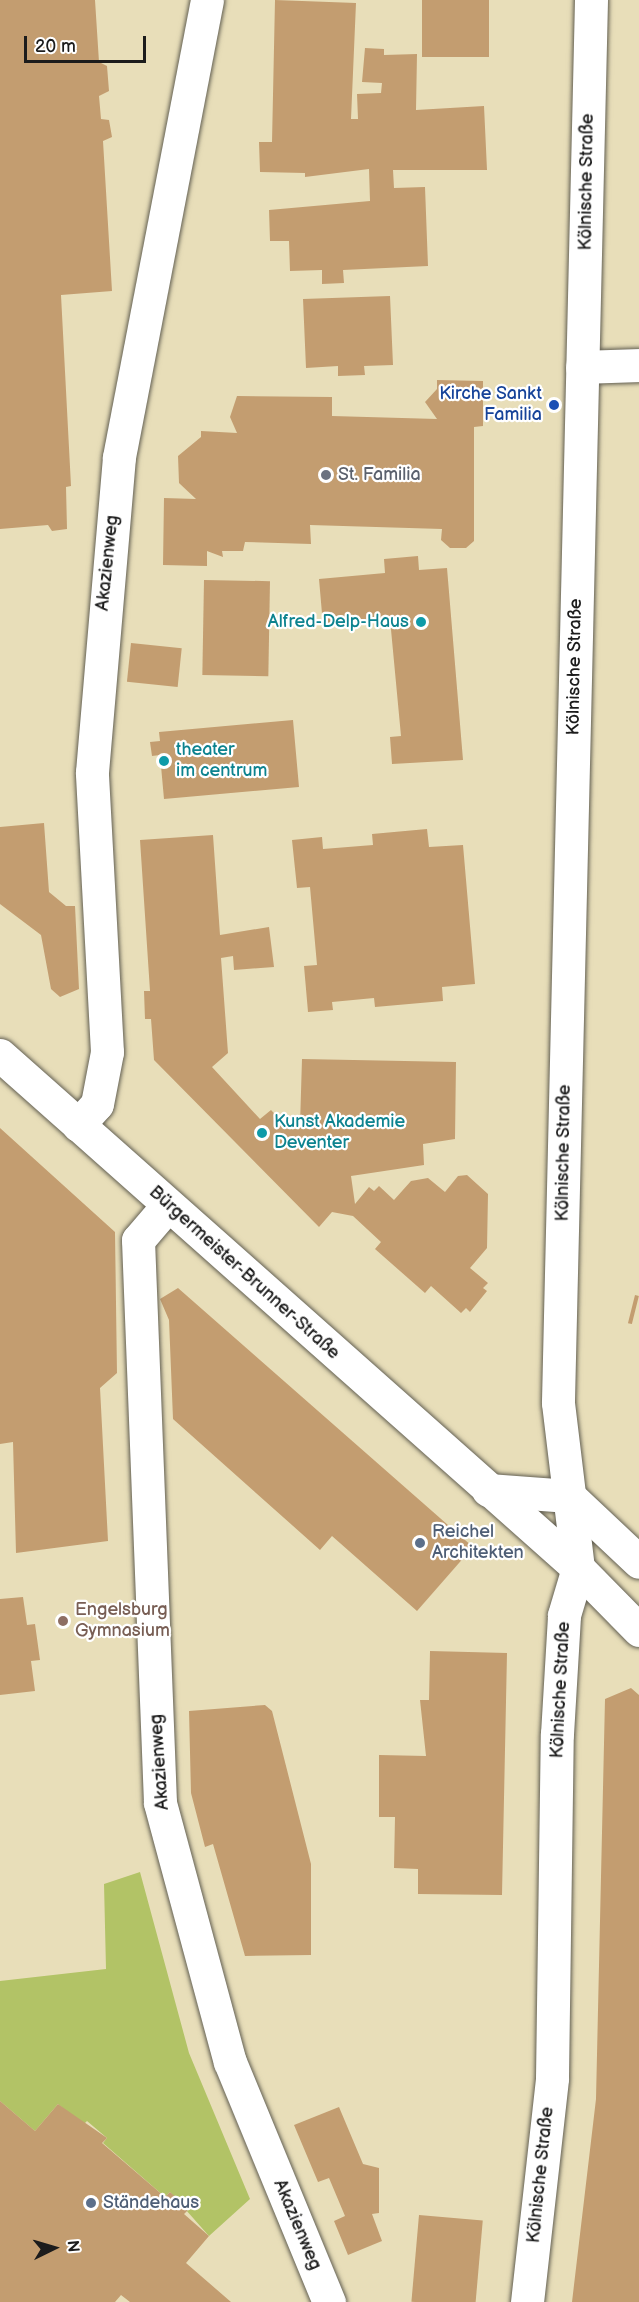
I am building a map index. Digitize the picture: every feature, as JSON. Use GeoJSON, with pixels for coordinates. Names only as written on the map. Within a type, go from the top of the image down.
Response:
{"type":"FeatureCollection","features":[{"type":"Feature","properties":{"kind":"street","name":"Akazienweg"},"geometry":{"type":"LineString","coordinates":[[78,1125],[98,1104],[107,1052],[92,772],[119,458],[207,0]]}},
{"type":"Feature","properties":{"kind":"street","name":"Kölnische Straße"},"geometry":{"type":"LineString","coordinates":[[527,2302],[552,2078],[557,1734],[564,1615],[578,1568],[558,1393],[591,0]]}},
{"type":"Feature","properties":{"kind":"street"},"geometry":{"type":"LineString","coordinates":[[582,367],[639,365]]}},
{"type":"Feature","properties":{"kind":"street","name":"Bürgermeister-Brunner-Straße"},"geometry":{"type":"LineString","coordinates":[[0,1055],[578,1568],[639,1630]]}},
{"type":"Feature","properties":{"kind":"street","name":"Akazienweg"},"geometry":{"type":"LineString","coordinates":[[168,1205],[138,1240],[160,1803],[230,2062],[329,2302]]}},
{"type":"Feature","properties":{"kind":"street"},"geometry":{"type":"LineString","coordinates":[[488,1490],[569,1496],[639,1562]]}},
{"type":"Feature","properties":{"kind":"green space"},"geometry":{"type":"Polygon","coordinates":[[[140,1872],[189,2053],[250,2199],[209,2236],[170,2192],[165,2197],[103,2143],[107,2138],[87,2121],[83,2125],[58,2104],[35,2131],[0,2101],[0,1981],[106,1969],[104,1884],[140,1872]]]}},
{"type":"Feature","properties":{"kind":"building"},"geometry":{"type":"Polygon","coordinates":[[[0,0],[95,0],[99,62],[107,66],[109,91],[99,96],[101,119],[109,120],[112,137],[103,141],[112,291],[61,295],[71,486],[66,487],[67,529],[52,531],[48,525],[0,529],[0,0]]]}},
{"type":"Feature","properties":{"kind":"building"},"geometry":{"type":"Polygon","coordinates":[[[275,0],[356,3],[351,119],[358,119],[357,94],[381,93],[382,83],[362,82],[365,48],[384,49],[384,55],[417,54],[416,110],[484,106],[487,170],[393,170],[394,188],[425,187],[428,266],[343,270],[344,283],[322,284],[322,270],[290,271],[289,241],[270,241],[269,210],[370,201],[369,169],[305,177],[305,173],[260,172],[259,142],[272,142],[275,0]]]}},
{"type":"Feature","properties":{"kind":"building"},"geometry":{"type":"Polygon","coordinates":[[[422,0],[489,0],[489,57],[422,57],[422,0]]]}},
{"type":"Feature","properties":{"kind":"building"},"geometry":{"type":"Polygon","coordinates":[[[390,296],[393,365],[364,366],[365,375],[338,376],[338,366],[306,368],[303,299],[390,296]]]}},
{"type":"Feature","properties":{"kind":"building","name":"St. Familia"},"geometry":{"type":"Polygon","coordinates":[[[437,380],[483,381],[483,426],[474,427],[474,541],[466,548],[450,548],[441,540],[442,529],[310,525],[311,544],[245,542],[243,551],[222,551],[223,557],[207,551],[207,566],[163,565],[164,498],[196,499],[179,483],[178,456],[201,437],[201,431],[237,433],[230,417],[237,396],[332,397],[332,416],[437,419],[425,402],[437,389],[437,380]]]}},
{"type":"Feature","properties":{"kind":"building","name":"Alfred-Delp-Haus"},"geometry":{"type":"Polygon","coordinates":[[[418,556],[419,570],[447,568],[463,760],[392,764],[390,737],[401,736],[390,619],[323,625],[319,579],[385,573],[384,559],[418,556]]]}},
{"type":"Feature","properties":{"kind":"building"},"geometry":{"type":"Polygon","coordinates":[[[204,580],[270,581],[268,676],[202,675],[204,580]]]}},
{"type":"Feature","properties":{"kind":"building"},"geometry":{"type":"Polygon","coordinates":[[[131,643],[182,648],[178,687],[127,682],[131,643]]]}},
{"type":"Feature","properties":{"kind":"building"},"geometry":{"type":"Polygon","coordinates":[[[293,720],[299,787],[164,799],[160,755],[152,756],[150,742],[160,741],[159,732],[293,720]]]}},
{"type":"Feature","properties":{"kind":"building"},"geometry":{"type":"Polygon","coordinates":[[[44,823],[49,892],[66,906],[75,906],[79,989],[60,997],[51,989],[41,935],[0,904],[0,827],[44,823]]]}},
{"type":"Feature","properties":{"kind":"building"},"geometry":{"type":"Polygon","coordinates":[[[427,829],[429,847],[463,845],[475,984],[442,987],[443,1001],[375,1007],[374,998],[332,1002],[333,1010],[308,1012],[304,966],[317,965],[310,887],[297,888],[292,840],[322,837],[323,849],[373,845],[372,834],[427,829]]]}},
{"type":"Feature","properties":{"kind":"building"},"geometry":{"type":"Polygon","coordinates":[[[213,835],[220,935],[269,927],[274,967],[234,970],[233,956],[221,958],[228,1053],[212,1067],[260,1119],[271,1110],[285,1125],[300,1125],[302,1059],[456,1062],[455,1139],[423,1144],[424,1165],[351,1176],[355,1204],[369,1187],[374,1191],[379,1186],[394,1200],[411,1181],[428,1178],[445,1192],[458,1176],[467,1175],[488,1194],[487,1248],[470,1268],[488,1283],[483,1288],[487,1291],[470,1312],[466,1308],[461,1313],[431,1286],[425,1293],[375,1249],[381,1242],[353,1216],[332,1212],[319,1227],[154,1060],[151,1019],[145,1019],[144,991],[150,991],[140,840],[213,835]]]}},
{"type":"Feature","properties":{"kind":"building"},"geometry":{"type":"Polygon","coordinates":[[[0,1128],[115,1232],[117,1373],[100,1388],[108,1541],[16,1553],[13,1442],[0,1444],[0,1128]]]}},
{"type":"Feature","properties":{"kind":"building"},"geometry":{"type":"Polygon","coordinates":[[[178,1288],[473,1547],[417,1611],[332,1536],[320,1550],[173,1419],[169,1320],[160,1299],[178,1288]]]}},
{"type":"Feature","properties":{"kind":"building"},"geometry":{"type":"Polygon","coordinates":[[[635,1295],[639,1296],[632,1324],[628,1323],[635,1295]]]}},
{"type":"Feature","properties":{"kind":"building"},"geometry":{"type":"Polygon","coordinates":[[[23,1597],[27,1625],[35,1624],[40,1660],[31,1661],[35,1691],[0,1695],[0,1599],[23,1597]]]}},
{"type":"Feature","properties":{"kind":"building"},"geometry":{"type":"Polygon","coordinates":[[[430,1651],[507,1653],[502,1895],[418,1894],[418,1869],[394,1868],[395,1817],[379,1817],[379,1755],[426,1756],[420,1700],[429,1700],[430,1651]]]}},
{"type":"Feature","properties":{"kind":"building"},"geometry":{"type":"Polygon","coordinates":[[[631,1688],[639,1695],[639,2302],[572,2302],[596,2099],[605,1699],[631,1688]]]}},
{"type":"Feature","properties":{"kind":"building"},"geometry":{"type":"Polygon","coordinates":[[[265,1705],[272,1711],[311,1864],[311,1955],[245,1956],[213,1844],[205,1847],[191,1793],[189,1711],[265,1705]]]}},
{"type":"Feature","properties":{"kind":"building","name":"Ständehaus"},"geometry":{"type":"Polygon","coordinates":[[[0,2101],[35,2131],[58,2104],[107,2138],[102,2143],[165,2197],[170,2192],[189,2209],[184,2214],[209,2236],[186,2263],[231,2302],[130,2302],[121,2295],[115,2302],[0,2302],[0,2101]]]}},
{"type":"Feature","properties":{"kind":"building"},"geometry":{"type":"Polygon","coordinates":[[[339,2107],[363,2164],[379,2168],[379,2213],[372,2214],[382,2241],[348,2255],[334,2221],[345,2216],[329,2178],[318,2182],[294,2125],[339,2107]]]}},
{"type":"Feature","properties":{"kind":"building"},"geometry":{"type":"Polygon","coordinates":[[[419,2215],[483,2221],[476,2302],[411,2302],[419,2215]]]}},
{"type":"Feature","properties":{"kind":"place","name":"Kirche Sankt Familia"},"geometry":{"type":"Point","coordinates":[554,405]}},
{"type":"Feature","properties":{"kind":"place","name":"St. Familia"},"geometry":{"type":"Point","coordinates":[326,475]}},
{"type":"Feature","properties":{"kind":"place","name":"Alfred-Delp-Haus"},"geometry":{"type":"Point","coordinates":[421,622]}},
{"type":"Feature","properties":{"kind":"place","name":"theater im centrum"},"geometry":{"type":"Point","coordinates":[164,761]}},
{"type":"Feature","properties":{"kind":"place","name":"Kunst Akademie Deventer"},"geometry":{"type":"Point","coordinates":[262,1133]}},
{"type":"Feature","properties":{"kind":"place","name":"Reichel Architekten"},"geometry":{"type":"Point","coordinates":[420,1543]}},
{"type":"Feature","properties":{"kind":"place","name":"Engelsburg Gymnasium"},"geometry":{"type":"Point","coordinates":[63,1621]}},
{"type":"Feature","properties":{"kind":"place","name":"Ständehaus"},"geometry":{"type":"Point","coordinates":[91,2203]}}]}
